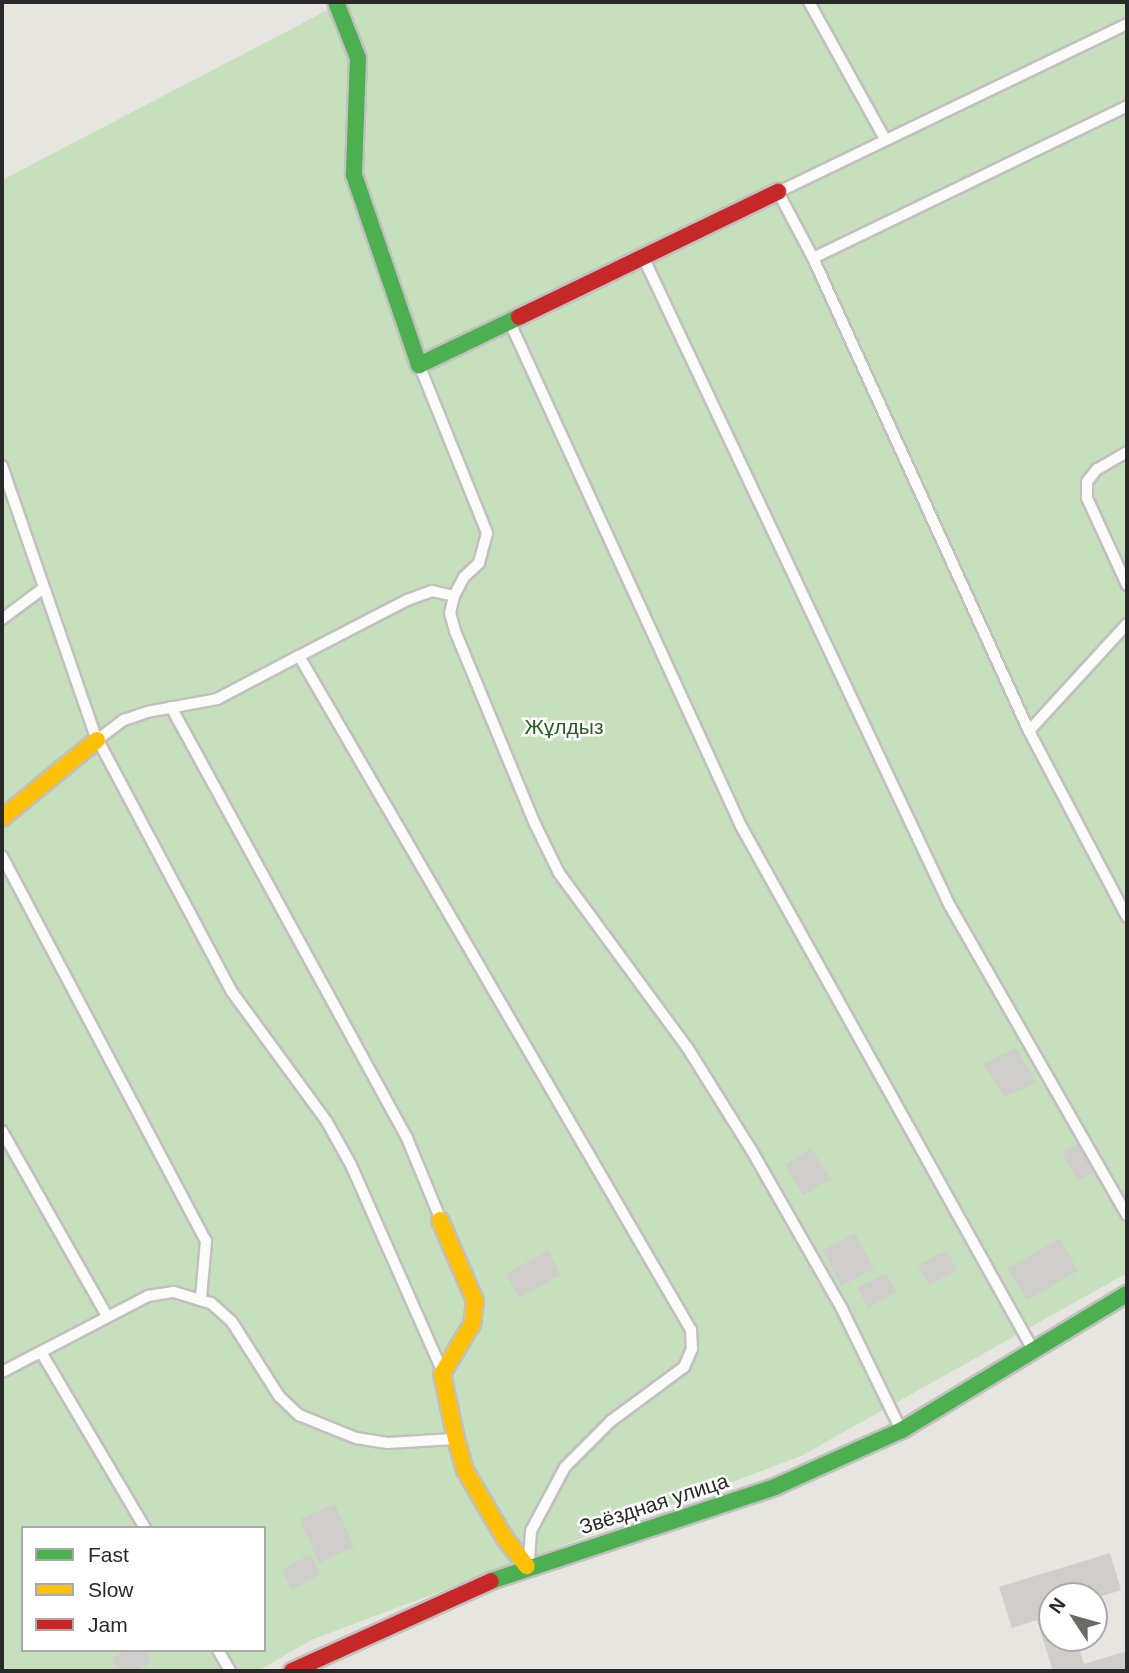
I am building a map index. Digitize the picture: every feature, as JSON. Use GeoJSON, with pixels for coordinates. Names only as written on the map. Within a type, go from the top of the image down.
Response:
{"type":"FeatureCollection","features":[{"type":"Feature","properties":{"kind":"street"},"geometry":{"type":"LineString","coordinates":[[336,2],[358,58],[354,175],[419,365],[778,192]]}},
{"type":"Feature","properties":{"kind":"street"},"geometry":{"type":"LineString","coordinates":[[2,818],[97,740]]}},
{"type":"Feature","properties":{"kind":"street"},"geometry":{"type":"LineString","coordinates":[[440,1220],[475,1301],[472,1324],[442,1374],[456,1439],[465,1470],[504,1537],[527,1566]]}},
{"type":"Feature","properties":{"kind":"street","name":"Звёздная улица"},"geometry":{"type":"LineString","coordinates":[[292,1671],[328,1651],[527,1566],[669,1525],[775,1487],[902,1430],[1127,1294]]}},
{"type":"Feature","properties":{"kind":"lane"},"geometry":{"type":"LineString","coordinates":[[809,2],[885,139]]}},
{"type":"Feature","properties":{"kind":"lane"},"geometry":{"type":"LineString","coordinates":[[1127,24],[778,192],[813,258],[1029,731],[1127,917]]}},
{"type":"Feature","properties":{"kind":"lane"},"geometry":{"type":"LineString","coordinates":[[813,258],[1127,106]]}},
{"type":"Feature","properties":{"kind":"lane"},"geometry":{"type":"LineString","coordinates":[[642,256],[938,882],[1127,1215]]}},
{"type":"Feature","properties":{"kind":"lane"},"geometry":{"type":"LineString","coordinates":[[509,320],[741,826],[1034,1351]]}},
{"type":"Feature","properties":{"kind":"lane"},"geometry":{"type":"LineString","coordinates":[[419,365],[487,533],[480,563],[464,576],[454,596],[450,613],[455,631],[559,873],[687,1047],[751,1151],[842,1309],[902,1430]]}},
{"type":"Feature","properties":{"kind":"lane"},"geometry":{"type":"LineString","coordinates":[[1127,452],[1097,469],[1087,482],[1087,498],[1127,585]]}},
{"type":"Feature","properties":{"kind":"lane"},"geometry":{"type":"LineString","coordinates":[[2,466],[41,590],[97,740],[232,992],[327,1122],[345,1154],[378,1221],[442,1374]]}},
{"type":"Feature","properties":{"kind":"lane"},"geometry":{"type":"LineString","coordinates":[[2,619],[41,590]]}},
{"type":"Feature","properties":{"kind":"lane"},"geometry":{"type":"LineString","coordinates":[[97,740],[124,720],[171,706],[217,699],[407,600],[432,591],[454,596]]}},
{"type":"Feature","properties":{"kind":"lane"},"geometry":{"type":"LineString","coordinates":[[1029,731],[1127,624]]}},
{"type":"Feature","properties":{"kind":"lane"},"geometry":{"type":"LineString","coordinates":[[299,656],[691,1330],[692,1349],[684,1367],[611,1421],[580,1450],[550,1488],[531,1531],[527,1566]]}},
{"type":"Feature","properties":{"kind":"lane"},"geometry":{"type":"LineString","coordinates":[[171,706],[407,1139],[440,1220]]}},
{"type":"Feature","properties":{"kind":"lane"},"geometry":{"type":"LineString","coordinates":[[2,856],[206,1241],[201,1298]]}},
{"type":"Feature","properties":{"kind":"lane"},"geometry":{"type":"LineString","coordinates":[[2,1131],[107,1316]]}},
{"type":"Feature","properties":{"kind":"lane"},"geometry":{"type":"LineString","coordinates":[[2,1372],[148,1296],[174,1292],[201,1298],[232,1322],[279,1396],[299,1415],[330,1430],[388,1443],[456,1439]]}},
{"type":"Feature","properties":{"kind":"lane"},"geometry":{"type":"LineString","coordinates":[[41,1352],[144,1526]]}},
{"type":"Feature","properties":{"kind":"lane"},"geometry":{"type":"LineString","coordinates":[[219,1652],[230,1671]]}},
{"type":"Feature","properties":{"kind":"green space","name":"Жұлдыз"},"geometry":{"type":"Polygon","coordinates":[[[343,2],[1127,2],[1127,1273],[801,1456],[311,1640],[258,1671],[2,1671],[2,180],[343,2]]]}},
{"type":"Feature","properties":{"kind":"building"},"geometry":{"type":"Polygon","coordinates":[[[1016,1048],[1036,1083],[1004,1097],[983,1064],[1016,1048]]]}},
{"type":"Feature","properties":{"kind":"building"},"geometry":{"type":"Polygon","coordinates":[[[1080,1143],[1096,1172],[1078,1181],[1062,1152],[1080,1143]]]}},
{"type":"Feature","properties":{"kind":"building"},"geometry":{"type":"Polygon","coordinates":[[[811,1148],[831,1179],[803,1195],[785,1165],[811,1148]]]}},
{"type":"Feature","properties":{"kind":"building"},"geometry":{"type":"Polygon","coordinates":[[[855,1233],[874,1269],[841,1286],[823,1250],[855,1233]]]}},
{"type":"Feature","properties":{"kind":"building"},"geometry":{"type":"Polygon","coordinates":[[[1060,1238],[1078,1271],[1027,1300],[1008,1268],[1060,1238]]]}},
{"type":"Feature","properties":{"kind":"building"},"geometry":{"type":"Polygon","coordinates":[[[548,1250],[561,1275],[519,1298],[506,1274],[548,1250]]]}},
{"type":"Feature","properties":{"kind":"building"},"geometry":{"type":"Polygon","coordinates":[[[947,1250],[957,1270],[929,1285],[918,1265],[947,1250]]]}},
{"type":"Feature","properties":{"kind":"building"},"geometry":{"type":"Polygon","coordinates":[[[886,1273],[896,1292],[868,1308],[857,1288],[886,1273]]]}},
{"type":"Feature","properties":{"kind":"building"},"geometry":{"type":"Polygon","coordinates":[[[335,1504],[354,1547],[319,1563],[300,1519],[335,1504]]]}},
{"type":"Feature","properties":{"kind":"building"},"geometry":{"type":"Polygon","coordinates":[[[1110,1553],[1121,1590],[1108,1594],[1108,1582],[1038,1582],[1038,1623],[1037,1620],[1012,1628],[999,1587],[1110,1553]]]}},
{"type":"Feature","properties":{"kind":"building"},"geometry":{"type":"Polygon","coordinates":[[[310,1554],[321,1574],[292,1590],[282,1570],[310,1554]]]}},
{"type":"Feature","properties":{"kind":"building"},"geometry":{"type":"Polygon","coordinates":[[[1127,1651],[1127,1671],[1053,1671],[1047,1652],[1080,1652],[1084,1664],[1127,1651]]]}},
{"type":"Feature","properties":{"kind":"building"},"geometry":{"type":"Polygon","coordinates":[[[123,1652],[146,1652],[151,1663],[135,1671],[119,1671],[112,1658],[123,1652]]]}},
{"type":"Feature","properties":{"kind":"traffic: fast"},"geometry":{"type":"LineString","coordinates":[[336,2],[358,58],[354,175],[419,365],[519,317]]}},
{"type":"Feature","properties":{"kind":"traffic: fast"},"geometry":{"type":"LineString","coordinates":[[491,1581],[775,1487],[902,1430],[1127,1294]]}},
{"type":"Feature","properties":{"kind":"traffic: slow"},"geometry":{"type":"LineString","coordinates":[[2,818],[97,740]]}},
{"type":"Feature","properties":{"kind":"traffic: slow"},"geometry":{"type":"LineString","coordinates":[[440,1220],[475,1301],[472,1324],[442,1374],[456,1439],[465,1470],[504,1537],[527,1566]]}},
{"type":"Feature","properties":{"kind":"traffic: jam"},"geometry":{"type":"LineString","coordinates":[[519,317],[778,192]]}},
{"type":"Feature","properties":{"kind":"traffic: jam"},"geometry":{"type":"LineString","coordinates":[[292,1671],[491,1581]]}}]}
